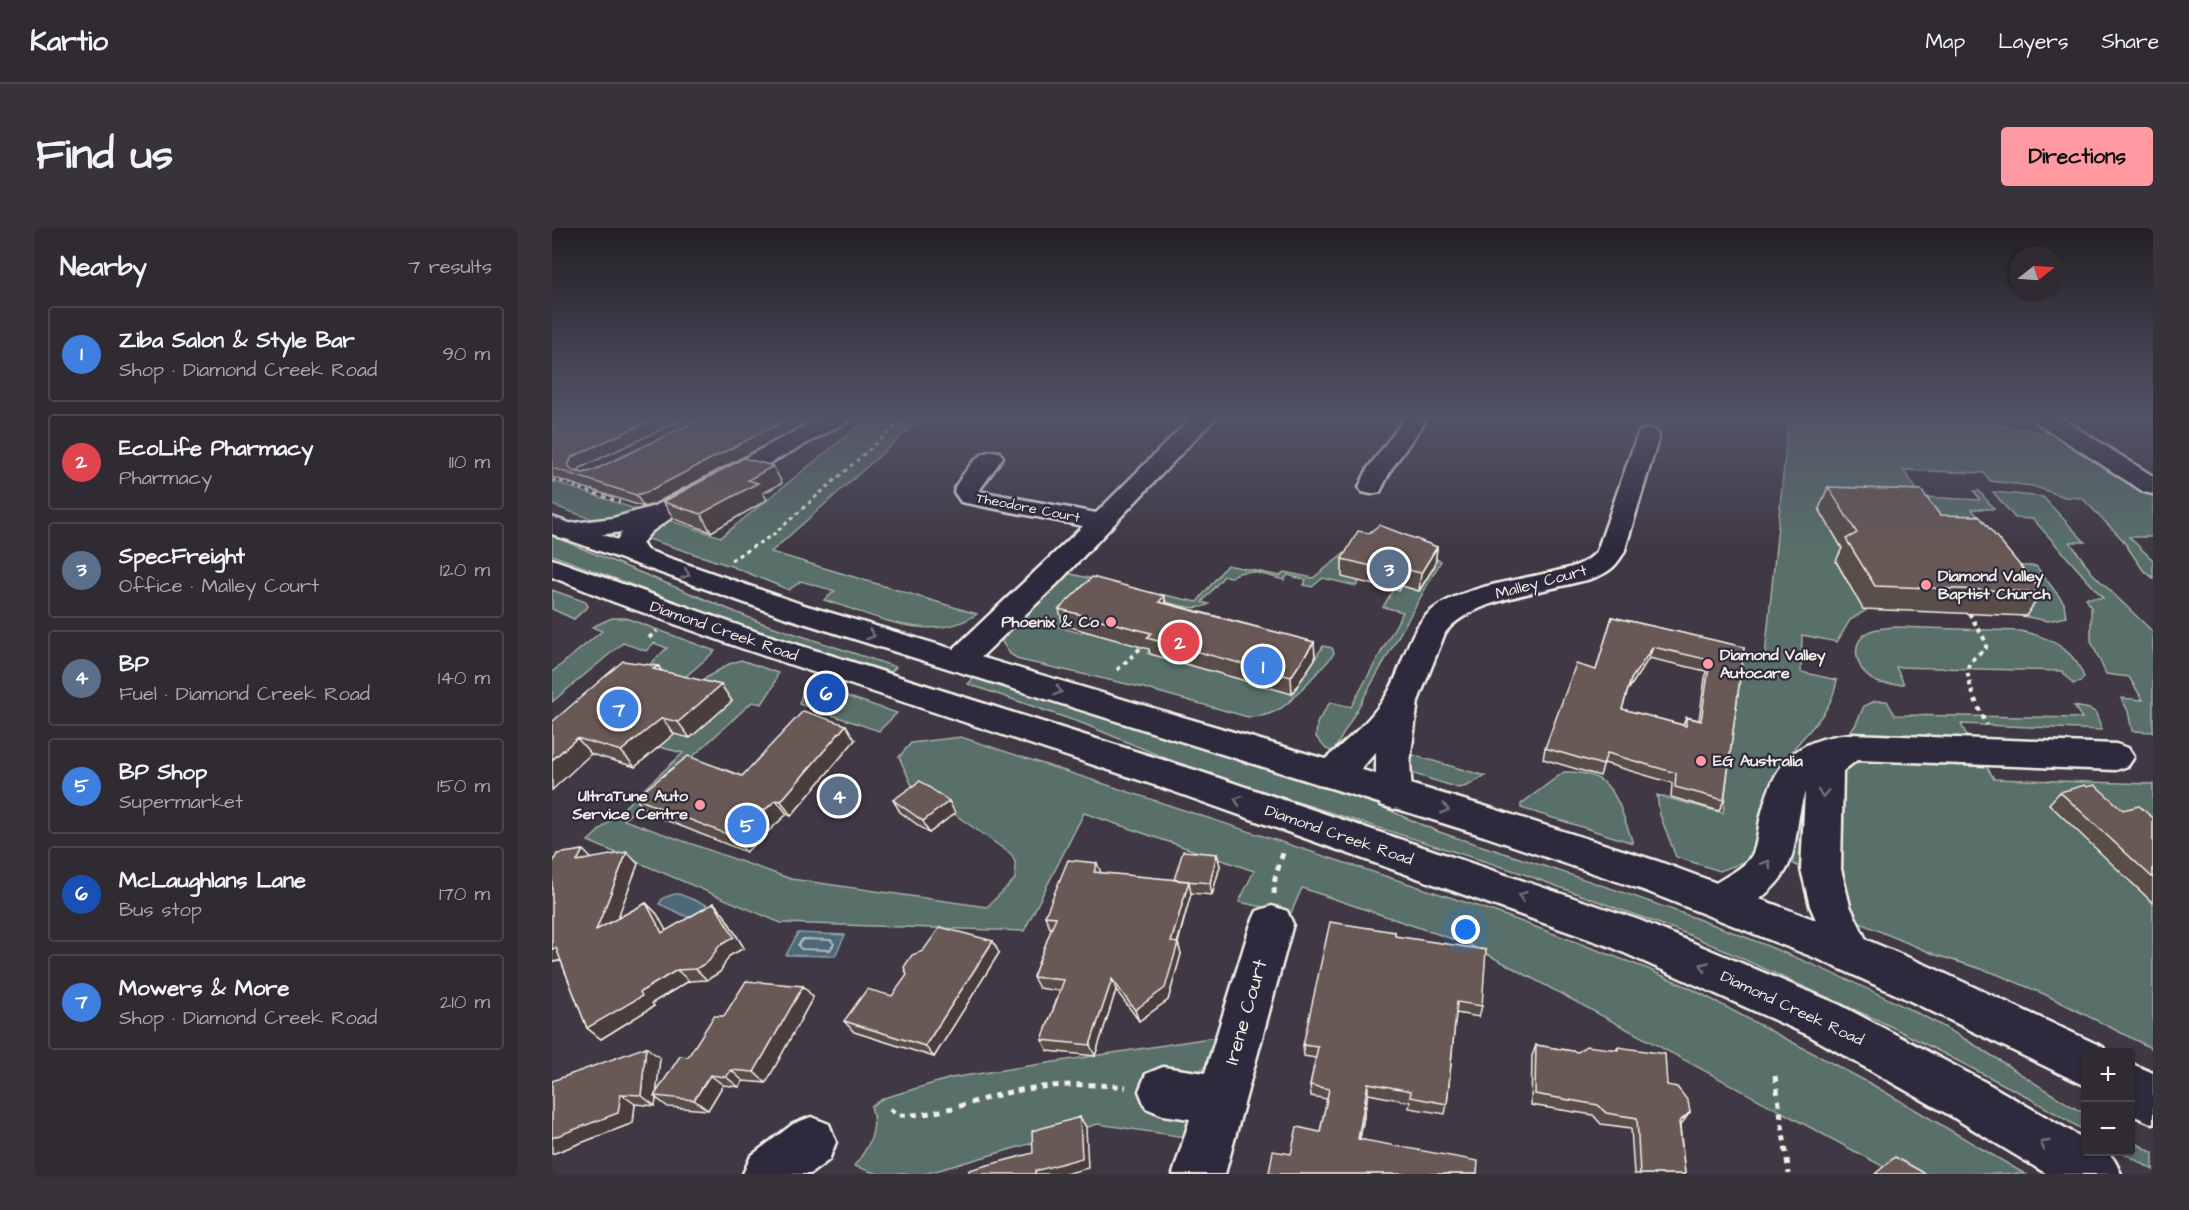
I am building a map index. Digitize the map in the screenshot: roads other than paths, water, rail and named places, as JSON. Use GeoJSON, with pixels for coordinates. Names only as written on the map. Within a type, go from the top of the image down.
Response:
{"type":"FeatureCollection","features":[{"type":"Feature","properties":{"kind":"main road"},"geometry":{"type":"LineString","coordinates":[[560,528],[616,526],[672,506],[758,460]]}},
{"type":"Feature","properties":{"kind":"main road","name":"Theodore Court"},"geometry":{"type":"LineString","coordinates":[[988,460],[967,487],[966,492],[970,497],[1100,522]]}},
{"type":"Feature","properties":{"kind":"main road"},"geometry":{"type":"LineString","coordinates":[[913,694],[944,676],[947,658],[1025,600],[1162,460]]}},
{"type":"Feature","properties":{"kind":"main road"},"geometry":{"type":"LineString","coordinates":[[1371,488],[1386,460]]}},
{"type":"Feature","properties":{"kind":"main road","name":"Malley Court"},"geometry":{"type":"LineString","coordinates":[[1394,795],[1392,761],[1401,701],[1431,631],[1441,618],[1481,598],[1563,579],[1585,572],[1602,563],[1610,553],[1640,460]]}},
{"type":"Feature","properties":{"kind":"main road"},"geometry":{"type":"LineString","coordinates":[[2111,460],[2153,487]]}},
{"type":"Feature","properties":{"kind":"main road"},"geometry":{"type":"LineString","coordinates":[[636,555],[629,543],[632,536],[672,506]]}},
{"type":"Feature","properties":{"kind":"main road"},"geometry":{"type":"LineString","coordinates":[[560,528],[773,604],[1394,795],[1556,842],[1723,900],[1958,999],[2081,1062]]}},
{"type":"Feature","properties":{"kind":"main road","name":"Diamond Creek Road"},"geometry":{"type":"LineString","coordinates":[[552,567],[672,613],[913,694],[1185,781],[1506,891],[1635,938],[1824,1020],[1959,1094],[2095,1174]]}},
{"type":"Feature","properties":{"kind":"main road","name":"Malley Court"},"geometry":{"type":"LineString","coordinates":[[1332,775],[1380,727],[1401,701]]}},
{"type":"Feature","properties":{"kind":"main road"},"geometry":{"type":"LineString","coordinates":[[1723,900],[1753,883],[1771,860],[1781,806],[1792,778],[1803,763],[1829,749],[1851,747],[2116,757]]}},
{"type":"Feature","properties":{"kind":"main road"},"geometry":{"type":"LineString","coordinates":[[1851,747],[1829,762],[1824,774],[1821,869],[1830,906],[1851,952]]}},
{"type":"Feature","properties":{"kind":"main road","name":"Irene Court"},"geometry":{"type":"LineString","coordinates":[[1199,1174],[1272,924]]}},
{"type":"Feature","properties":{"kind":"main road"},"geometry":{"type":"LineString","coordinates":[[1163,1091],[1226,1080]]}},
{"type":"Feature","properties":{"kind":"main road"},"geometry":{"type":"LineString","coordinates":[[2135,1091],[2153,1100]]}},
{"type":"Feature","properties":{"kind":"main road"},"geometry":{"type":"LineString","coordinates":[[769,1174],[811,1142]]}},
{"type":"Feature","properties":{"kind":"water"},"geometry":{"type":"Polygon","coordinates":[[[675,894],[707,905],[692,919],[659,904],[663,898],[675,894]]]}},
{"type":"Feature","properties":{"kind":"water"},"geometry":{"type":"Polygon","coordinates":[[[798,933],[845,935],[835,956],[786,955],[798,933]]]}},
{"type":"Feature","properties":{"kind":"place","name":"SpecFreight"},"geometry":{"type":"Point","coordinates":[1389,569]}},
{"type":"Feature","properties":{"kind":"place","name":"Diamond Valley Baptist Church"},"geometry":{"type":"Point","coordinates":[1926,585]}},
{"type":"Feature","properties":{"kind":"place","name":"Phoenix & Co"},"geometry":{"type":"Point","coordinates":[1111,622]}},
{"type":"Feature","properties":{"kind":"place","name":"EcoLife Pharmacy"},"geometry":{"type":"Point","coordinates":[1180,642]}},
{"type":"Feature","properties":{"kind":"place","name":"Diamond Valley Autocare"},"geometry":{"type":"Point","coordinates":[1708,664]}},
{"type":"Feature","properties":{"kind":"place","name":"Ziba Salon & Style Bar"},"geometry":{"type":"Point","coordinates":[1263,666]}},
{"type":"Feature","properties":{"kind":"place","name":"McLaughlans Lane"},"geometry":{"type":"Point","coordinates":[826,693]}},
{"type":"Feature","properties":{"kind":"place","name":"Mowers & More"},"geometry":{"type":"Point","coordinates":[619,709]}},
{"type":"Feature","properties":{"kind":"place","name":"EG Australia"},"geometry":{"type":"Point","coordinates":[1701,761]}},
{"type":"Feature","properties":{"kind":"place","name":"BP"},"geometry":{"type":"Point","coordinates":[839,796]}},
{"type":"Feature","properties":{"kind":"place","name":"UltraTune Auto Service Centre"},"geometry":{"type":"Point","coordinates":[700,805]}},
{"type":"Feature","properties":{"kind":"place","name":"BP Shop"},"geometry":{"type":"Point","coordinates":[747,825]}}]}
